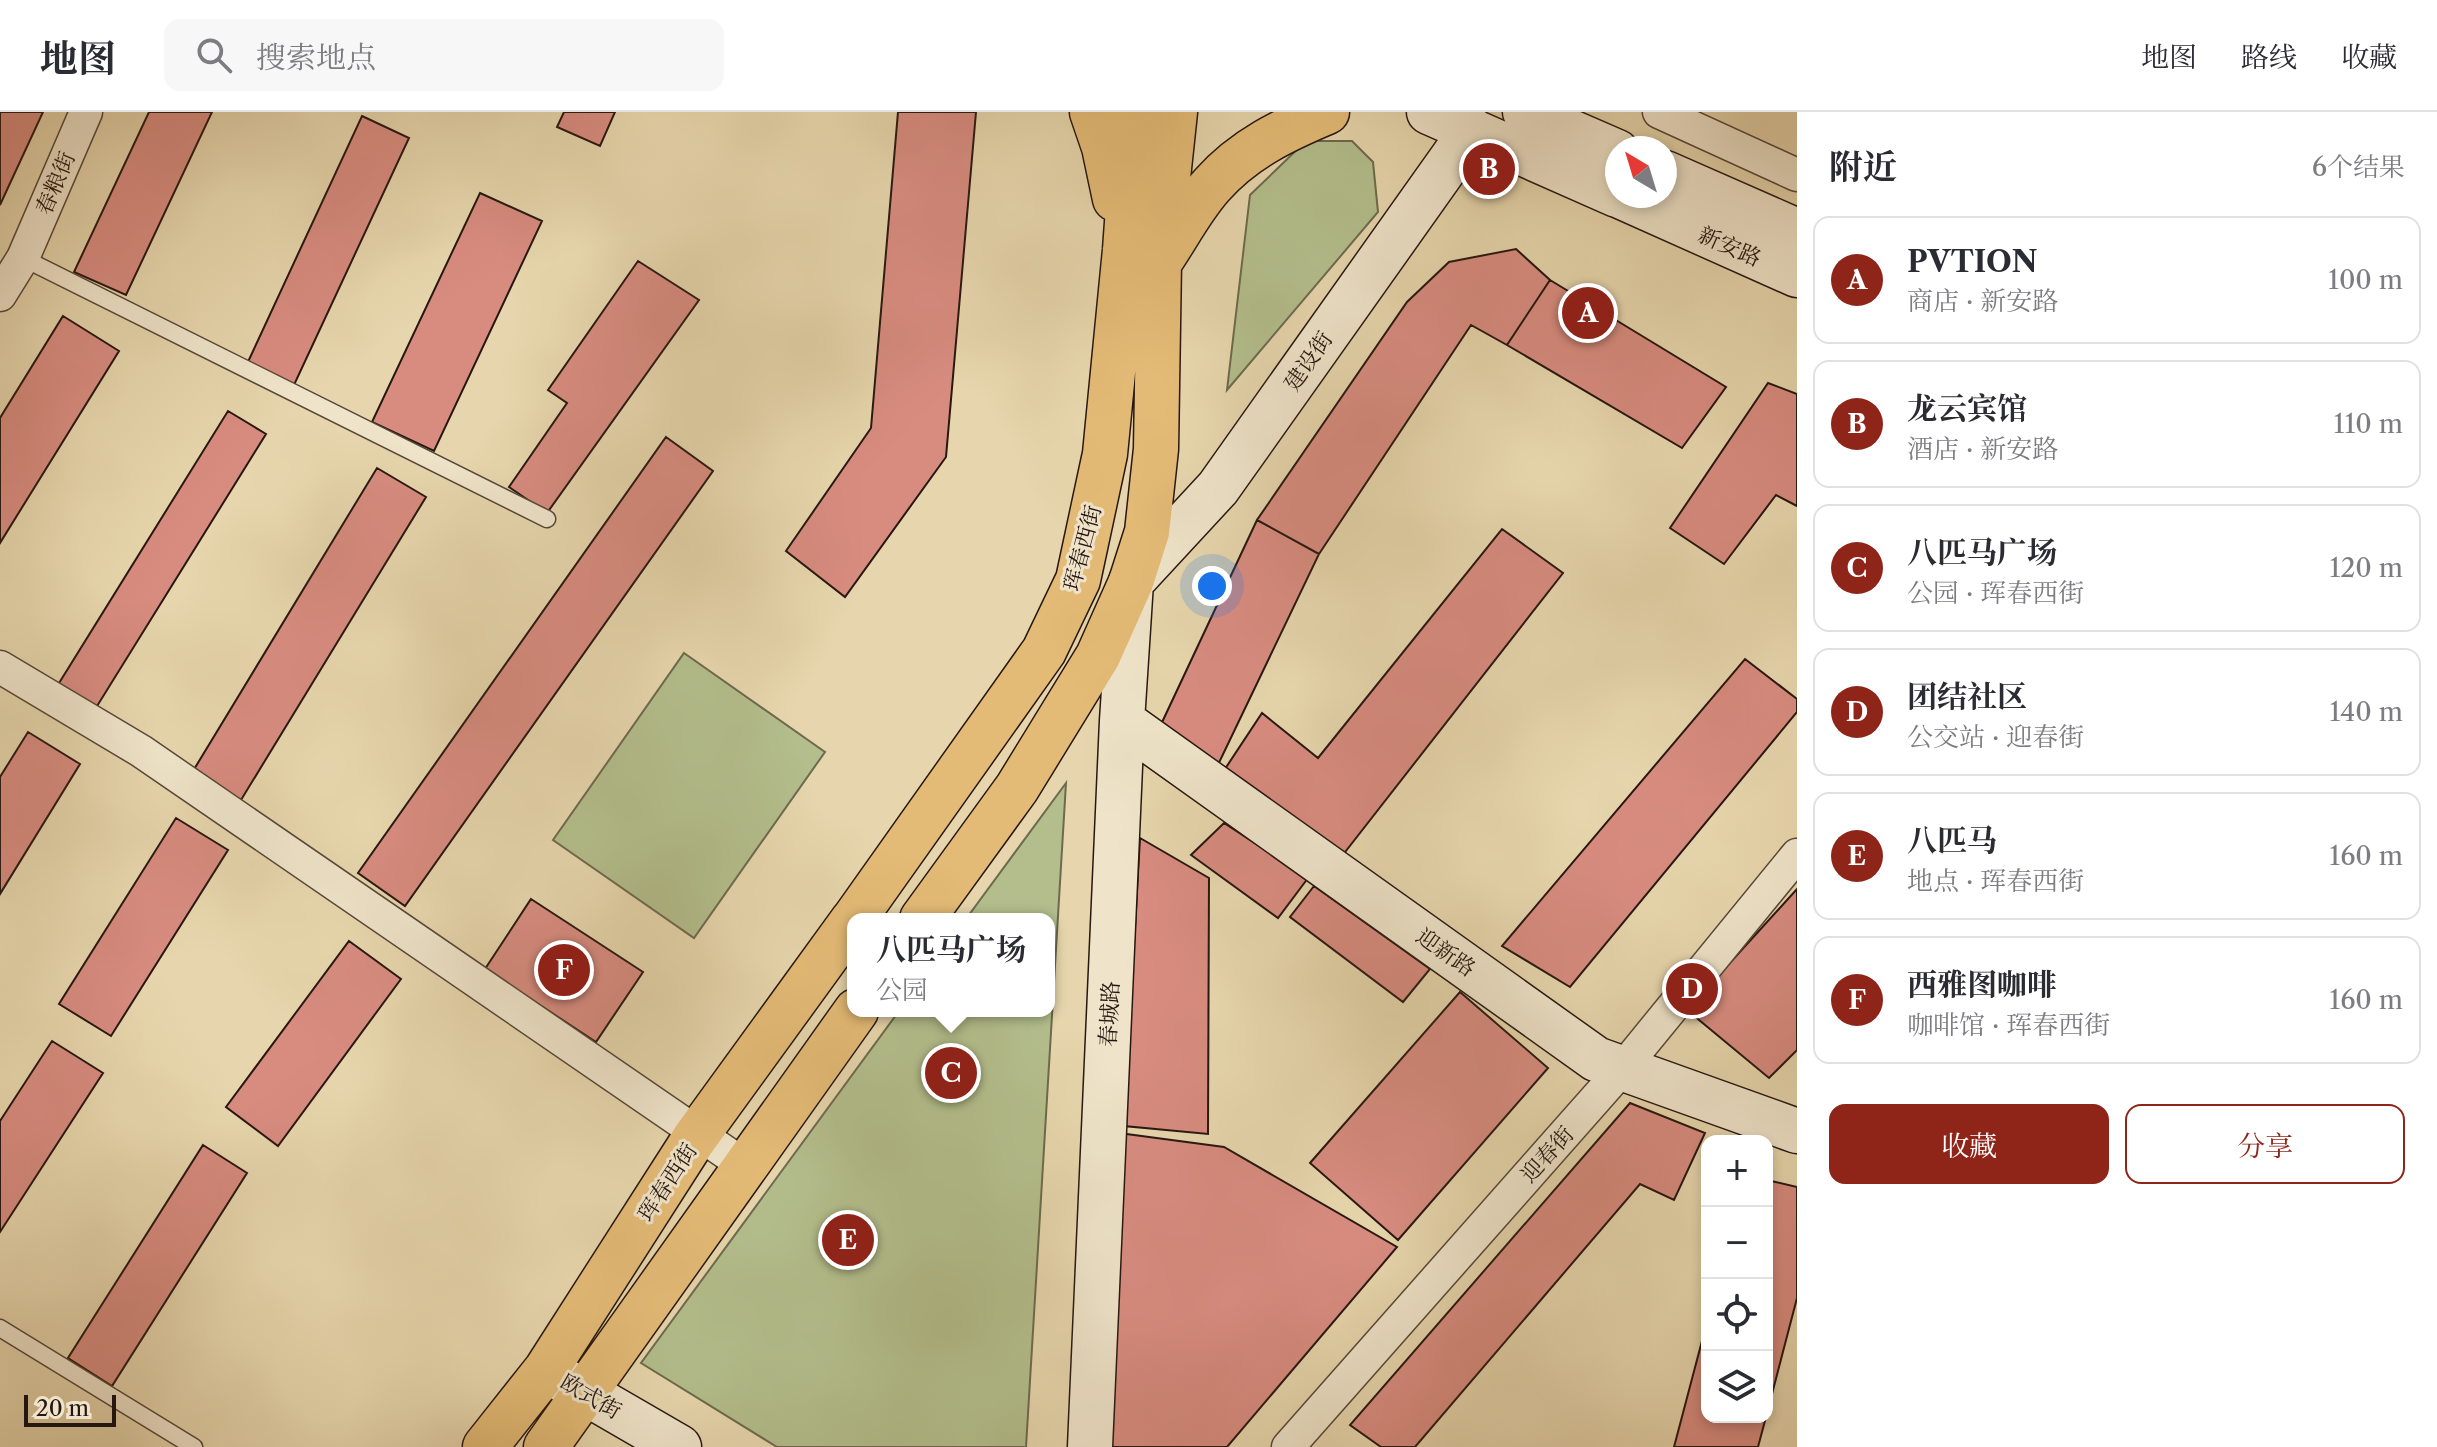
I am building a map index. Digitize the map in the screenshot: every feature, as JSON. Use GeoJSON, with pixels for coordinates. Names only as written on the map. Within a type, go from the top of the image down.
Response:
{"type":"FeatureCollection","features":[{"type":"Feature","properties":{"kind":"main road"},"geometry":{"type":"LineString","coordinates":[[1092,112],[1142,256],[1242,156],[1280,132],[1327,112]]}},
{"type":"Feature","properties":{"kind":"main road","name":"珲春西街"},"geometry":{"type":"LineString","coordinates":[[926,913],[1025,775],[1098,656],[1131,582],[1147,532],[1156,449],[1135,112]]}},
{"type":"Feature","properties":{"kind":"main road","name":"珲春西街"},"geometry":{"type":"LineString","coordinates":[[857,913],[1044,651],[1078,580],[1142,256],[1175,112]]}},
{"type":"Feature","properties":{"kind":"main road","name":"珲春西街"},"geometry":{"type":"LineString","coordinates":[[485,1447],[546,1370],[698,1134],[847,927]]}},
{"type":"Feature","properties":{"kind":"main road"},"geometry":{"type":"LineString","coordinates":[[546,1447],[852,1017]]}},
{"type":"Feature","properties":{"kind":"street","name":"春粮街"},"geometry":{"type":"LineString","coordinates":[[0,295],[23,258],[86,112]]}},
{"type":"Feature","properties":{"kind":"street","name":"新安路"},"geometry":{"type":"LineString","coordinates":[[1429,112],[1605,189]]}},
{"type":"Feature","properties":{"kind":"street"},"geometry":{"type":"LineString","coordinates":[[1525,112],[1605,147]]}},
{"type":"Feature","properties":{"kind":"street"},"geometry":{"type":"LineString","coordinates":[[1659,112],[1797,175]]}},
{"type":"Feature","properties":{"kind":"street","name":"建设街"},"geometry":{"type":"LineString","coordinates":[[1131,582],[1218,488],[1472,130]]}},
{"type":"Feature","properties":{"kind":"street","name":"新安路"},"geometry":{"type":"LineString","coordinates":[[1677,178],[1797,231]]}},
{"type":"Feature","properties":{"kind":"street","name":"新安路"},"geometry":{"type":"LineString","coordinates":[[1647,208],[1797,275]]}},
{"type":"Feature","properties":{"kind":"street","name":"春城路"},"geometry":{"type":"LineString","coordinates":[[1090,1447],[1122,721],[1131,582]]}},
{"type":"Feature","properties":{"kind":"street"},"geometry":{"type":"LineString","coordinates":[[0,667],[141,751],[744,1165]]}},
{"type":"Feature","properties":{"kind":"street","name":"迎新路"},"geometry":{"type":"LineString","coordinates":[[1122,721],[1596,1059],[1797,1131]]}},
{"type":"Feature","properties":{"kind":"street","name":"迎春街"},"geometry":{"type":"LineString","coordinates":[[1288,1447],[1623,1068],[1797,855]]}},
{"type":"Feature","properties":{"kind":"street","name":"欧式街"},"geometry":{"type":"LineString","coordinates":[[546,1370],[679,1447]]}},
{"type":"Feature","properties":{"kind":"lane"},"geometry":{"type":"LineString","coordinates":[[23,258],[547,519]]}},
{"type":"Feature","properties":{"kind":"lane"},"geometry":{"type":"LineString","coordinates":[[0,1328],[194,1447]]}},
{"type":"Feature","properties":{"kind":"green space"},"geometry":{"type":"Polygon","coordinates":[[[1306,141],[1352,141],[1373,162],[1378,212],[1227,390],[1250,195],[1306,141]]]}},
{"type":"Feature","properties":{"kind":"green space"},"geometry":{"type":"Polygon","coordinates":[[[684,653],[825,752],[694,938],[553,840],[684,653]]]}},
{"type":"Feature","properties":{"kind":"green space"},"geometry":{"type":"Polygon","coordinates":[[[1066,783],[1055,966],[1055,913],[970,913],[1066,783]]]}},
{"type":"Feature","properties":{"kind":"green space"},"geometry":{"type":"Polygon","coordinates":[[[895,1017],[1052,1017],[1026,1447],[777,1447],[641,1363],[895,1017]]]}},
{"type":"Feature","properties":{"kind":"building"},"geometry":{"type":"Polygon","coordinates":[[[0,112],[43,112],[0,205],[0,112]]]}},
{"type":"Feature","properties":{"kind":"building"},"geometry":{"type":"Polygon","coordinates":[[[149,112],[212,112],[126,295],[74,272],[149,112]]]}},
{"type":"Feature","properties":{"kind":"building"},"geometry":{"type":"Polygon","coordinates":[[[564,112],[615,112],[600,146],[557,127],[564,112]]]}},
{"type":"Feature","properties":{"kind":"building"},"geometry":{"type":"Polygon","coordinates":[[[898,112],[976,112],[946,457],[845,597],[786,551],[871,428],[898,112]]]}},
{"type":"Feature","properties":{"kind":"building"},"geometry":{"type":"Polygon","coordinates":[[[362,116],[409,138],[294,385],[247,364],[362,116]]]}},
{"type":"Feature","properties":{"kind":"building"},"geometry":{"type":"Polygon","coordinates":[[[480,193],[542,221],[434,451],[372,422],[480,193]]]}},
{"type":"Feature","properties":{"kind":"building"},"geometry":{"type":"Polygon","coordinates":[[[1516,249],[1550,280],[1507,345],[1471,325],[1319,554],[1257,520],[1407,302],[1449,262],[1516,249]]]}},
{"type":"Feature","properties":{"kind":"building"},"geometry":{"type":"Polygon","coordinates":[[[638,261],[699,300],[547,513],[509,487],[567,403],[548,390],[638,261]]]}},
{"type":"Feature","properties":{"kind":"building"},"geometry":{"type":"Polygon","coordinates":[[[1550,280],[1726,387],[1682,448],[1507,345],[1550,280]]]}},
{"type":"Feature","properties":{"kind":"building"},"geometry":{"type":"Polygon","coordinates":[[[63,316],[119,351],[0,543],[0,418],[63,316]]]}},
{"type":"Feature","properties":{"kind":"building"},"geometry":{"type":"Polygon","coordinates":[[[1768,383],[1797,394],[1797,506],[1776,495],[1724,564],[1670,528],[1768,383]]]}},
{"type":"Feature","properties":{"kind":"building"},"geometry":{"type":"Polygon","coordinates":[[[228,411],[266,434],[94,711],[56,688],[228,411]]]}},
{"type":"Feature","properties":{"kind":"building"},"geometry":{"type":"Polygon","coordinates":[[[666,437],[713,471],[405,906],[358,873],[666,437]]]}},
{"type":"Feature","properties":{"kind":"building"},"geometry":{"type":"Polygon","coordinates":[[[377,468],[426,497],[241,800],[193,771],[377,468]]]}},
{"type":"Feature","properties":{"kind":"building"},"geometry":{"type":"Polygon","coordinates":[[[1257,520],[1319,554],[1215,771],[1157,733],[1257,520]]]}},
{"type":"Feature","properties":{"kind":"building"},"geometry":{"type":"Polygon","coordinates":[[[1502,529],[1563,573],[1342,856],[1219,778],[1262,713],[1318,758],[1502,529]]]}},
{"type":"Feature","properties":{"kind":"building"},"geometry":{"type":"Polygon","coordinates":[[[1745,659],[1797,699],[1797,712],[1570,987],[1502,946],[1745,659]]]}},
{"type":"Feature","properties":{"kind":"building"},"geometry":{"type":"Polygon","coordinates":[[[28,732],[80,764],[0,894],[0,777],[28,732]]]}},
{"type":"Feature","properties":{"kind":"building"},"geometry":{"type":"Polygon","coordinates":[[[176,818],[228,850],[111,1036],[59,1004],[176,818]]]}},
{"type":"Feature","properties":{"kind":"building"},"geometry":{"type":"Polygon","coordinates":[[[1224,823],[1308,878],[1278,918],[1191,855],[1224,823]]]}},
{"type":"Feature","properties":{"kind":"building"},"geometry":{"type":"Polygon","coordinates":[[[1140,838],[1209,878],[1208,1134],[1124,1126],[1140,838]]]}},
{"type":"Feature","properties":{"kind":"building"},"geometry":{"type":"Polygon","coordinates":[[[1314,886],[1430,969],[1403,1002],[1290,917],[1314,886]]]}},
{"type":"Feature","properties":{"kind":"building"},"geometry":{"type":"Polygon","coordinates":[[[1797,889],[1797,1050],[1769,1078],[1687,1010],[1797,889]]]}},
{"type":"Feature","properties":{"kind":"building"},"geometry":{"type":"Polygon","coordinates":[[[531,899],[643,972],[596,1042],[485,969],[531,899]]]}},
{"type":"Feature","properties":{"kind":"building"},"geometry":{"type":"Polygon","coordinates":[[[349,941],[401,979],[278,1146],[226,1107],[349,941]]]}},
{"type":"Feature","properties":{"kind":"building"},"geometry":{"type":"Polygon","coordinates":[[[1460,992],[1548,1068],[1398,1240],[1310,1163],[1460,992]]]}},
{"type":"Feature","properties":{"kind":"building"},"geometry":{"type":"Polygon","coordinates":[[[52,1041],[103,1073],[0,1232],[0,1121],[52,1041]]]}},
{"type":"Feature","properties":{"kind":"building"},"geometry":{"type":"Polygon","coordinates":[[[1630,1103],[1705,1133],[1701,1135],[1701,1142],[1674,1200],[1640,1184],[1415,1447],[1381,1447],[1350,1425],[1630,1103]]]}},
{"type":"Feature","properties":{"kind":"building"},"geometry":{"type":"Polygon","coordinates":[[[1119,1133],[1224,1147],[1397,1247],[1227,1447],[1109,1447],[1119,1133]]]}},
{"type":"Feature","properties":{"kind":"building"},"geometry":{"type":"Polygon","coordinates":[[[203,1145],[247,1173],[112,1386],[68,1358],[203,1145]]]}},
{"type":"Feature","properties":{"kind":"building"},"geometry":{"type":"Polygon","coordinates":[[[1773,1181],[1797,1187],[1797,1298],[1773,1390],[1773,1181]]]}},
{"type":"Feature","properties":{"kind":"building"},"geometry":{"type":"Polygon","coordinates":[[[1701,1345],[1701,1423],[1764,1423],[1758,1447],[1674,1447],[1701,1345]]]}},
{"type":"Feature","properties":{"kind":"place","name":"龙云宾馆"},"geometry":{"type":"Point","coordinates":[1489,169]}},
{"type":"Feature","properties":{"kind":"place","name":"PVTION"},"geometry":{"type":"Point","coordinates":[1588,313]}},
{"type":"Feature","properties":{"kind":"place","name":"西雅图咖啡"},"geometry":{"type":"Point","coordinates":[564,970]}},
{"type":"Feature","properties":{"kind":"place","name":"团结社区"},"geometry":{"type":"Point","coordinates":[1692,989]}},
{"type":"Feature","properties":{"kind":"place","name":"八匹马广场"},"geometry":{"type":"Point","coordinates":[951,1073]}},
{"type":"Feature","properties":{"kind":"place","name":"八匹马"},"geometry":{"type":"Point","coordinates":[848,1240]}}]}
